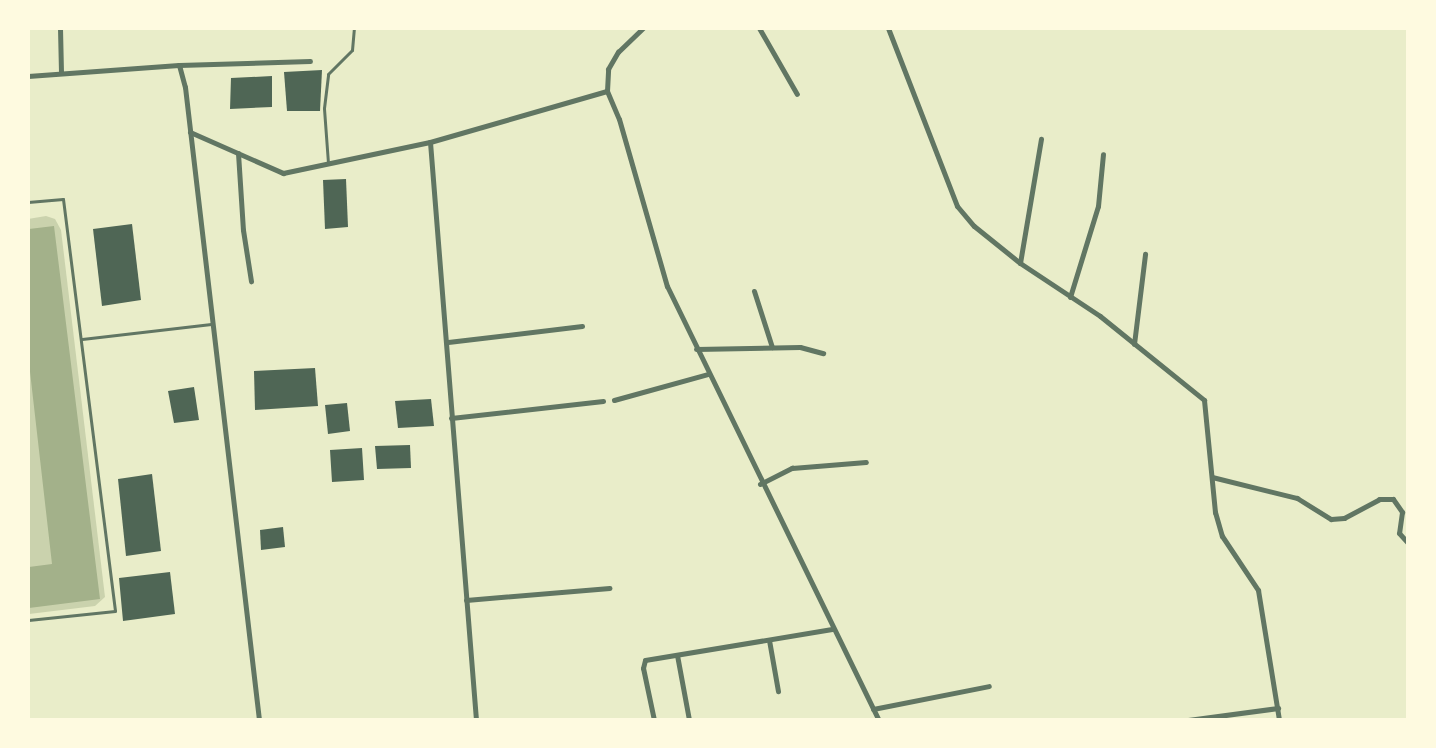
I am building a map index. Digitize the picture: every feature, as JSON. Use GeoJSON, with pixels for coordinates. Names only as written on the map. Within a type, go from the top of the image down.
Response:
{"type":"FeatureCollection","features":[{"type":"Feature","properties":{"kind":"street"},"geometry":{"type":"LineString","coordinates":[[60,28],[61,73]]}},
{"type":"Feature","properties":{"kind":"street"},"geometry":{"type":"LineString","coordinates":[[643,28],[618,52],[608,69],[607,92],[619,119],[667,286],[760,484],[879,720]]}},
{"type":"Feature","properties":{"kind":"street"},"geometry":{"type":"LineString","coordinates":[[759,28],[797,94]]}},
{"type":"Feature","properties":{"kind":"street"},"geometry":{"type":"LineString","coordinates":[[888,28],[957,206],[974,226],[1020,263],[1134,344],[1204,400],[1212,477],[1222,536],[1258,590],[1279,720]]}},
{"type":"Feature","properties":{"kind":"street"},"geometry":{"type":"LineString","coordinates":[[28,76],[179,66],[310,61]]}},
{"type":"Feature","properties":{"kind":"street"},"geometry":{"type":"LineString","coordinates":[[179,66],[190,132],[259,720]]}},
{"type":"Feature","properties":{"kind":"street"},"geometry":{"type":"LineString","coordinates":[[190,132],[282,173],[430,142],[607,92]]}},
{"type":"Feature","properties":{"kind":"street"},"geometry":{"type":"LineString","coordinates":[[1020,263],[1041,139]]}},
{"type":"Feature","properties":{"kind":"street"},"geometry":{"type":"LineString","coordinates":[[430,142],[448,342],[451,418],[476,720]]}},
{"type":"Feature","properties":{"kind":"street"},"geometry":{"type":"LineString","coordinates":[[238,153],[243,230],[252,281]]}},
{"type":"Feature","properties":{"kind":"street"},"geometry":{"type":"LineString","coordinates":[[1070,297],[1098,206],[1103,154]]}},
{"type":"Feature","properties":{"kind":"street"},"geometry":{"type":"LineString","coordinates":[[1134,344],[1145,254]]}},
{"type":"Feature","properties":{"kind":"street"},"geometry":{"type":"LineString","coordinates":[[754,291],[772,346]]}},
{"type":"Feature","properties":{"kind":"street"},"geometry":{"type":"LineString","coordinates":[[448,342],[582,326]]}},
{"type":"Feature","properties":{"kind":"street"},"geometry":{"type":"LineString","coordinates":[[696,349],[772,346],[800,347],[823,353]]}},
{"type":"Feature","properties":{"kind":"street"},"geometry":{"type":"LineString","coordinates":[[614,400],[708,374]]}},
{"type":"Feature","properties":{"kind":"street"},"geometry":{"type":"LineString","coordinates":[[451,418],[603,401]]}},
{"type":"Feature","properties":{"kind":"street"},"geometry":{"type":"LineString","coordinates":[[760,484],[792,468],[866,462]]}},
{"type":"Feature","properties":{"kind":"street"},"geometry":{"type":"LineString","coordinates":[[1212,477],[1297,498],[1331,519],[1344,518],[1379,499],[1393,499],[1402,512],[1399,533],[1407,543]]}},
{"type":"Feature","properties":{"kind":"street"},"geometry":{"type":"LineString","coordinates":[[466,600],[609,588]]}},
{"type":"Feature","properties":{"kind":"street"},"geometry":{"type":"LineString","coordinates":[[654,720],[643,662],[833,629]]}},
{"type":"Feature","properties":{"kind":"street"},"geometry":{"type":"LineString","coordinates":[[769,640],[778,691]]}},
{"type":"Feature","properties":{"kind":"street"},"geometry":{"type":"LineString","coordinates":[[676,655],[689,720]]}},
{"type":"Feature","properties":{"kind":"street"},"geometry":{"type":"LineString","coordinates":[[873,708],[989,686]]}},
{"type":"Feature","properties":{"kind":"street"},"geometry":{"type":"LineString","coordinates":[[1188,720],[1278,708]]}},
{"type":"Feature","properties":{"kind":"lane"},"geometry":{"type":"LineString","coordinates":[[328,164],[324,108],[328,74],[352,50],[354,28]]}},
{"type":"Feature","properties":{"kind":"lane"},"geometry":{"type":"LineString","coordinates":[[28,202],[63,199],[115,611],[28,620]]}},
{"type":"Feature","properties":{"kind":"lane"},"geometry":{"type":"LineString","coordinates":[[82,339],[211,324]]}},
{"type":"Feature","properties":{"kind":"shaded area"},"geometry":{"type":"Polygon","coordinates":[[[46,216],[55,219],[61,230],[105,597],[95,606],[29,614],[28,219],[46,216]]]}},
{"type":"Feature","properties":{"kind":"shaded area"},"geometry":{"type":"Polygon","coordinates":[[[54,226],[100,599],[29,608],[29,567],[52,564],[29,363],[29,229],[54,226]]]}},
{"type":"Feature","properties":{"kind":"building"},"geometry":{"type":"Polygon","coordinates":[[[322,70],[320,111],[287,111],[284,72],[322,70]]]}},
{"type":"Feature","properties":{"kind":"building"},"geometry":{"type":"Polygon","coordinates":[[[272,76],[272,107],[230,109],[231,78],[272,76]]]}},
{"type":"Feature","properties":{"kind":"building"},"geometry":{"type":"Polygon","coordinates":[[[346,179],[348,227],[325,229],[323,180],[346,179]]]}},
{"type":"Feature","properties":{"kind":"building"},"geometry":{"type":"Polygon","coordinates":[[[132,224],[141,300],[102,306],[93,229],[132,224]]]}},
{"type":"Feature","properties":{"kind":"building"},"geometry":{"type":"Polygon","coordinates":[[[315,368],[318,406],[255,410],[254,371],[315,368]]]}},
{"type":"Feature","properties":{"kind":"building"},"geometry":{"type":"Polygon","coordinates":[[[194,387],[199,420],[174,423],[168,391],[194,387]]]}},
{"type":"Feature","properties":{"kind":"building"},"geometry":{"type":"Polygon","coordinates":[[[431,399],[434,426],[398,428],[395,401],[431,399]]]}},
{"type":"Feature","properties":{"kind":"building"},"geometry":{"type":"Polygon","coordinates":[[[347,403],[350,431],[328,434],[325,405],[347,403]]]}},
{"type":"Feature","properties":{"kind":"building"},"geometry":{"type":"Polygon","coordinates":[[[410,445],[411,468],[377,469],[375,446],[410,445]]]}},
{"type":"Feature","properties":{"kind":"building"},"geometry":{"type":"Polygon","coordinates":[[[362,448],[364,480],[332,482],[330,450],[362,448]]]}},
{"type":"Feature","properties":{"kind":"building"},"geometry":{"type":"Polygon","coordinates":[[[152,474],[161,551],[126,556],[118,479],[152,474]]]}},
{"type":"Feature","properties":{"kind":"building"},"geometry":{"type":"Polygon","coordinates":[[[283,527],[285,547],[261,550],[260,530],[283,527]]]}},
{"type":"Feature","properties":{"kind":"building"},"geometry":{"type":"Polygon","coordinates":[[[170,572],[175,614],[123,621],[119,578],[170,572]]]}}]}
